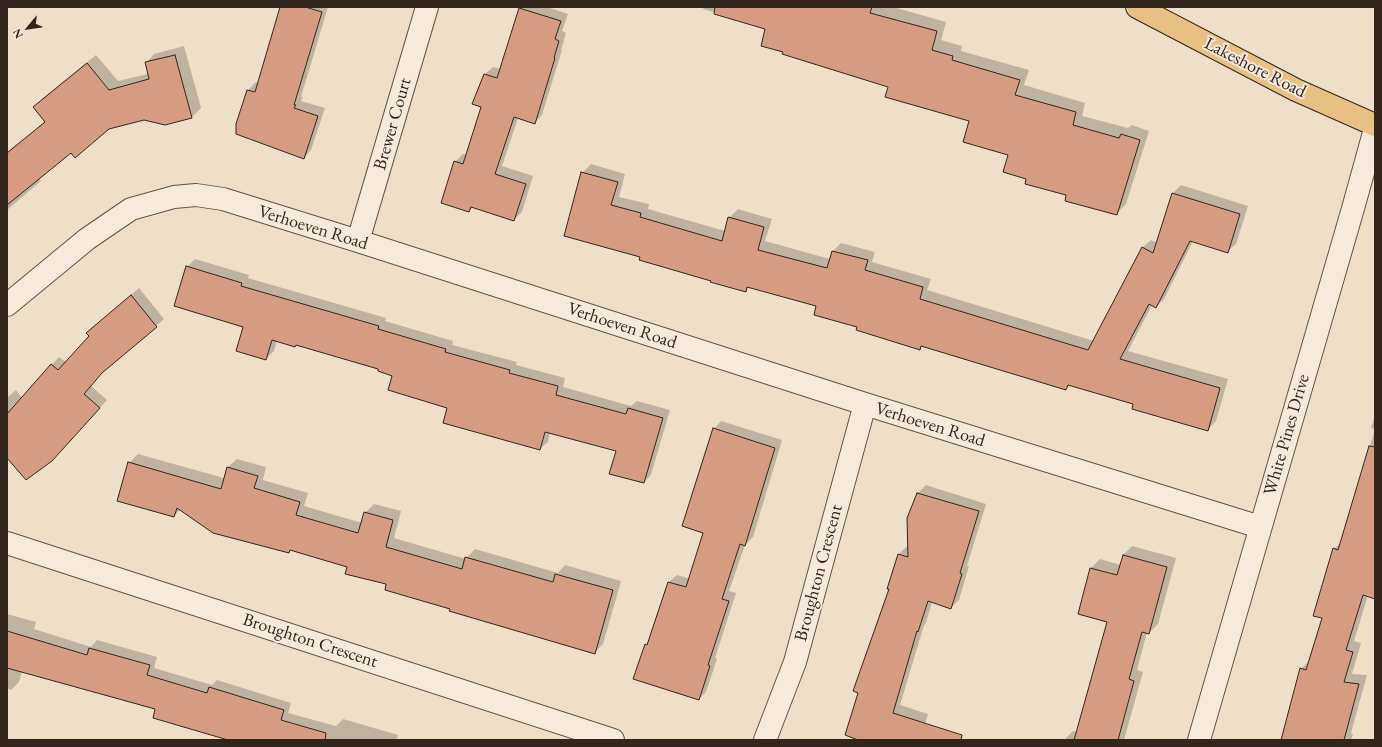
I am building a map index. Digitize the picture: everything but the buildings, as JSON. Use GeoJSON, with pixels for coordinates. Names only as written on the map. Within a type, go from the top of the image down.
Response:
{"type":"FeatureCollection","features":[{"type":"Feature","properties":{"kind":"main road","name":"Lakeshore Road"},"geometry":{"type":"LineString","coordinates":[[1137,7],[1296,90],[1375,125]]}},
{"type":"Feature","properties":{"kind":"street","name":"Brewer Court"},"geometry":{"type":"LineString","coordinates":[[358,242],[427,7]]}},
{"type":"Feature","properties":{"kind":"street","name":"White Pines Drive"},"geometry":{"type":"LineString","coordinates":[[1199,740],[1375,130]]}},
{"type":"Feature","properties":{"kind":"street","name":"Verhoeven Road"},"geometry":{"type":"LineString","coordinates":[[7,305],[88,239],[120,215],[131,209],[174,197],[196,195],[223,199],[865,404],[1260,526]]}},
{"type":"Feature","properties":{"kind":"street","name":"Broughton Crescent"},"geometry":{"type":"LineString","coordinates":[[765,740],[795,662],[865,404]]}},
{"type":"Feature","properties":{"kind":"street","name":"Broughton Crescent"},"geometry":{"type":"LineString","coordinates":[[7,543],[613,740]]}}]}
